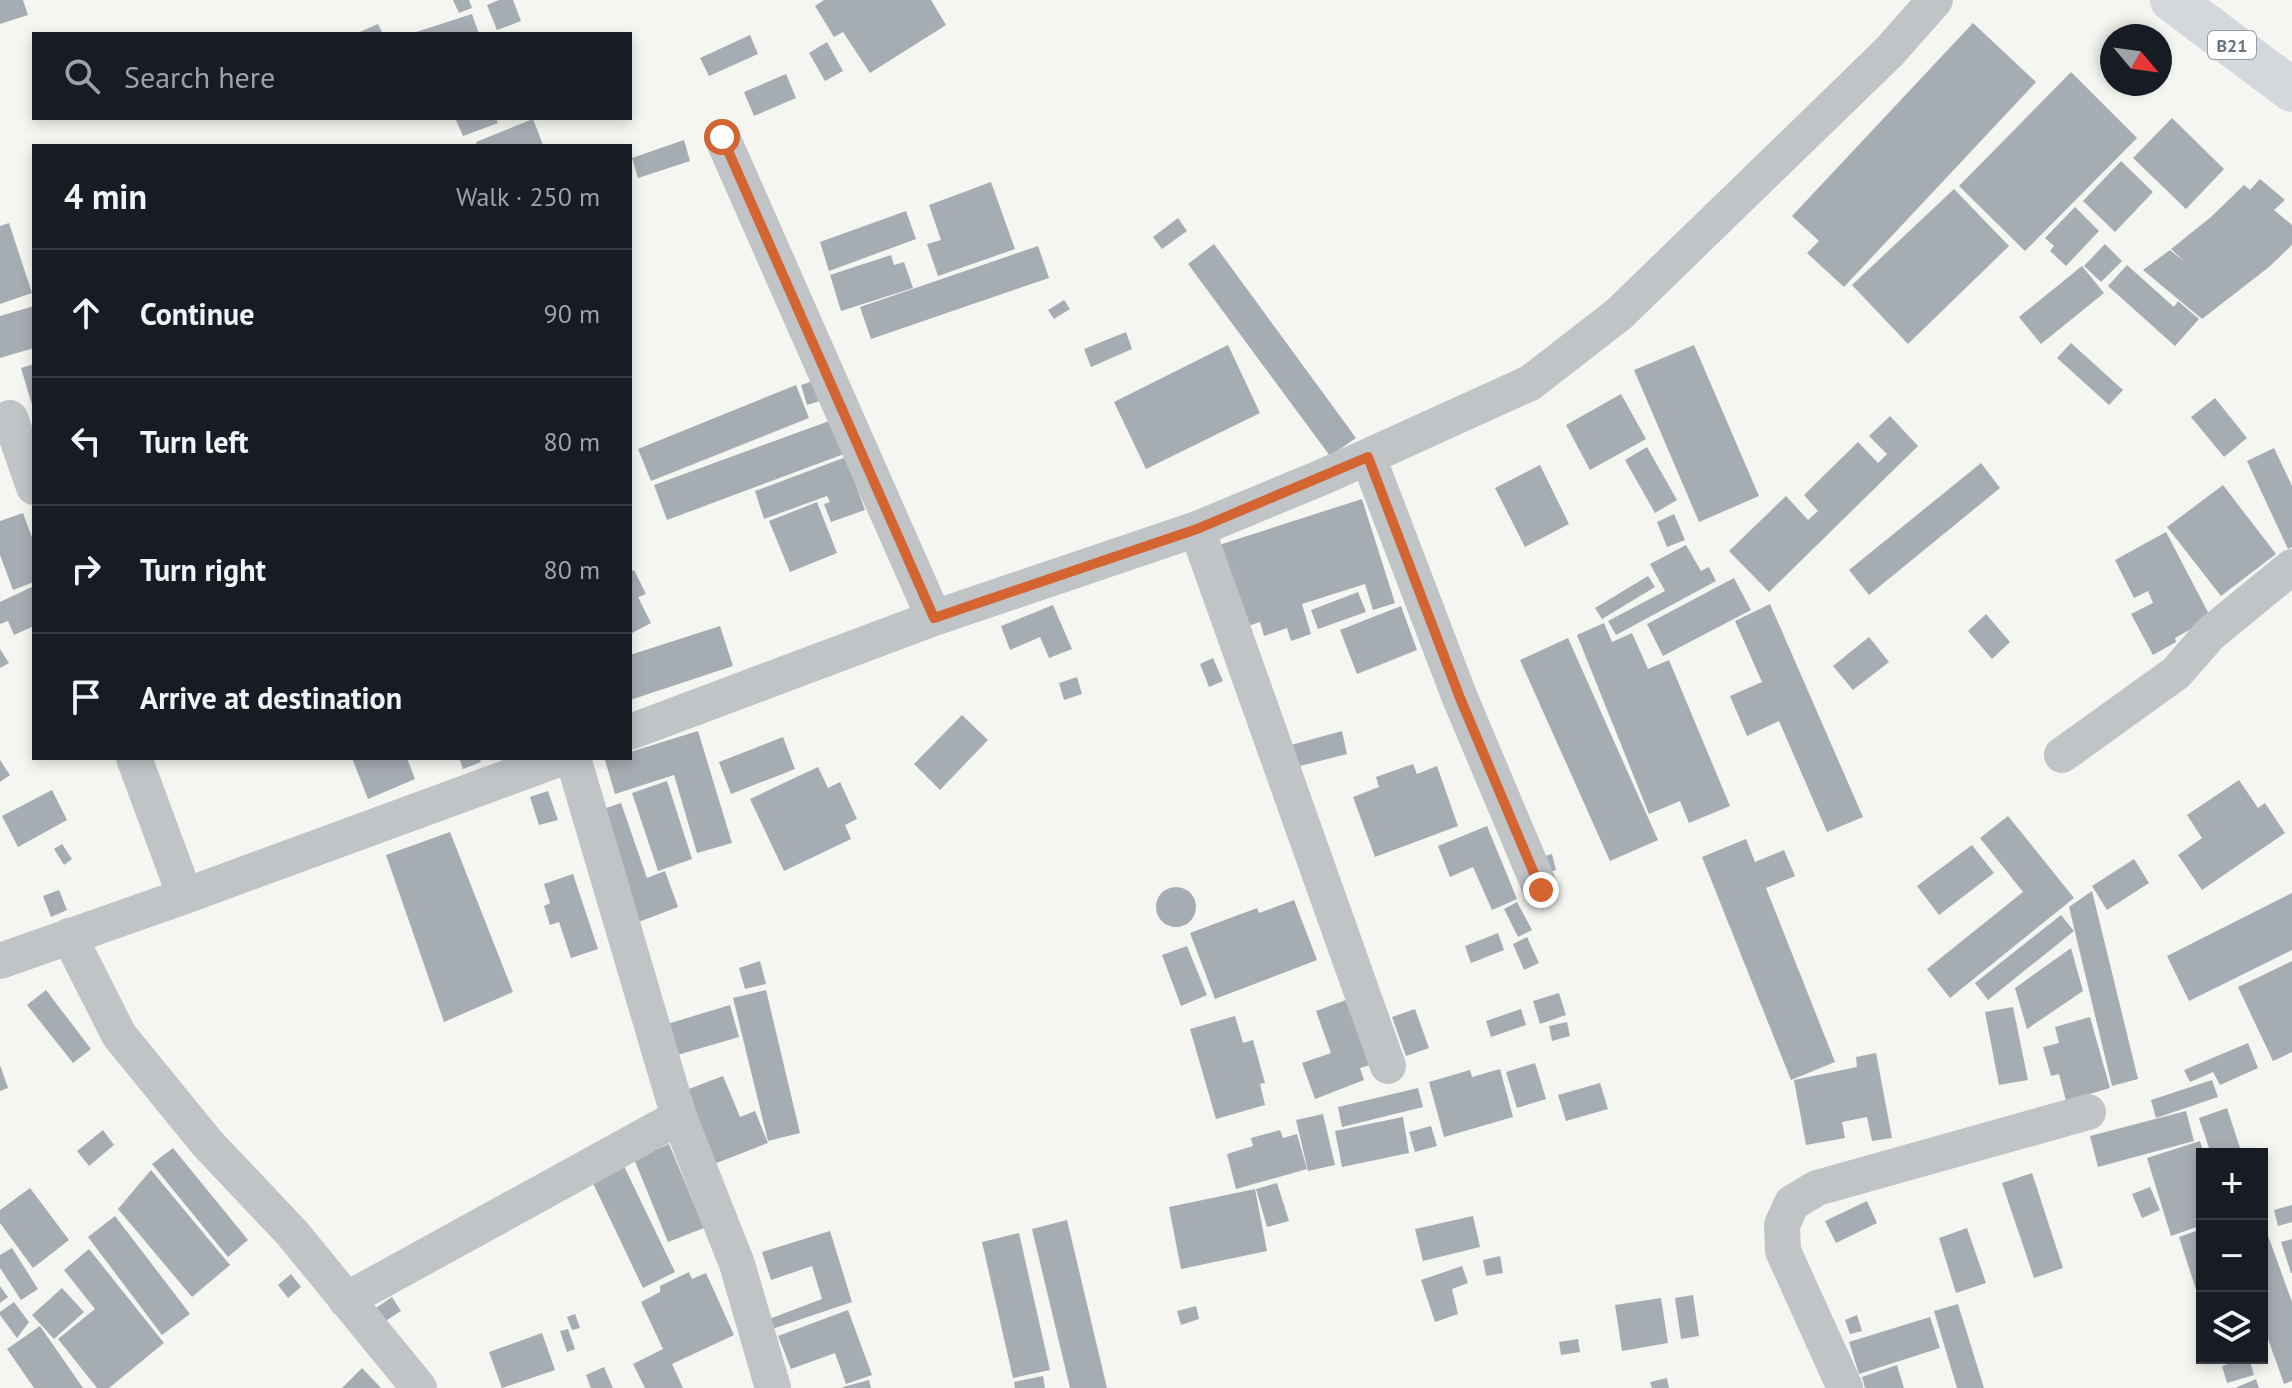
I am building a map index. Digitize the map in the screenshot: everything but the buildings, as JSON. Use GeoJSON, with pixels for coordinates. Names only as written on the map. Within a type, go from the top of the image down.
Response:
{"type":"FeatureCollection","features":[{"type":"Feature","properties":{"kind":"highway","name":"B21"},"geometry":{"type":"LineString","coordinates":[[2172,0],[2292,90]]}},
{"type":"Feature","properties":{"kind":"street"},"geometry":{"type":"LineString","coordinates":[[632,731],[934,618],[1197,529],[1368,457],[1530,383],[1619,314],[1889,52],[1935,0]]}},
{"type":"Feature","properties":{"kind":"street"},"geometry":{"type":"LineString","coordinates":[[722,137],[934,618]]}},
{"type":"Feature","properties":{"kind":"street"},"geometry":{"type":"LineString","coordinates":[[10,418],[32,481]]}},
{"type":"Feature","properties":{"kind":"street"},"geometry":{"type":"LineString","coordinates":[[1368,457],[1460,698],[1541,890]]}},
{"type":"Feature","properties":{"kind":"street"},"geometry":{"type":"LineString","coordinates":[[1197,529],[1388,1066]]}},
{"type":"Feature","properties":{"kind":"street"},"geometry":{"type":"LineString","coordinates":[[2062,755],[2176,673],[2210,634],[2292,567]]}},
{"type":"Feature","properties":{"kind":"street"},"geometry":{"type":"LineString","coordinates":[[135,760],[185,896]]}},
{"type":"Feature","properties":{"kind":"street"},"geometry":{"type":"LineString","coordinates":[[1,959],[185,896],[556,760]]}},
{"type":"Feature","properties":{"kind":"street"},"geometry":{"type":"LineString","coordinates":[[574,760],[679,1117],[737,1264],[773,1388]]}},
{"type":"Feature","properties":{"kind":"street"},"geometry":{"type":"LineString","coordinates":[[69,936],[119,1035],[207,1143],[293,1234],[419,1388]]}},
{"type":"Feature","properties":{"kind":"street"},"geometry":{"type":"LineString","coordinates":[[1845,1388],[1783,1251],[1782,1225],[1792,1203],[1817,1188],[2088,1112]]}},
{"type":"Feature","properties":{"kind":"street"},"geometry":{"type":"LineString","coordinates":[[346,1300],[679,1117]]}},
{"type":"Feature","properties":{"kind":"route"},"geometry":{"type":"LineString","coordinates":[[722,137],[934,618],[1197,529],[1368,457],[1460,698],[1541,890]]}}]}
